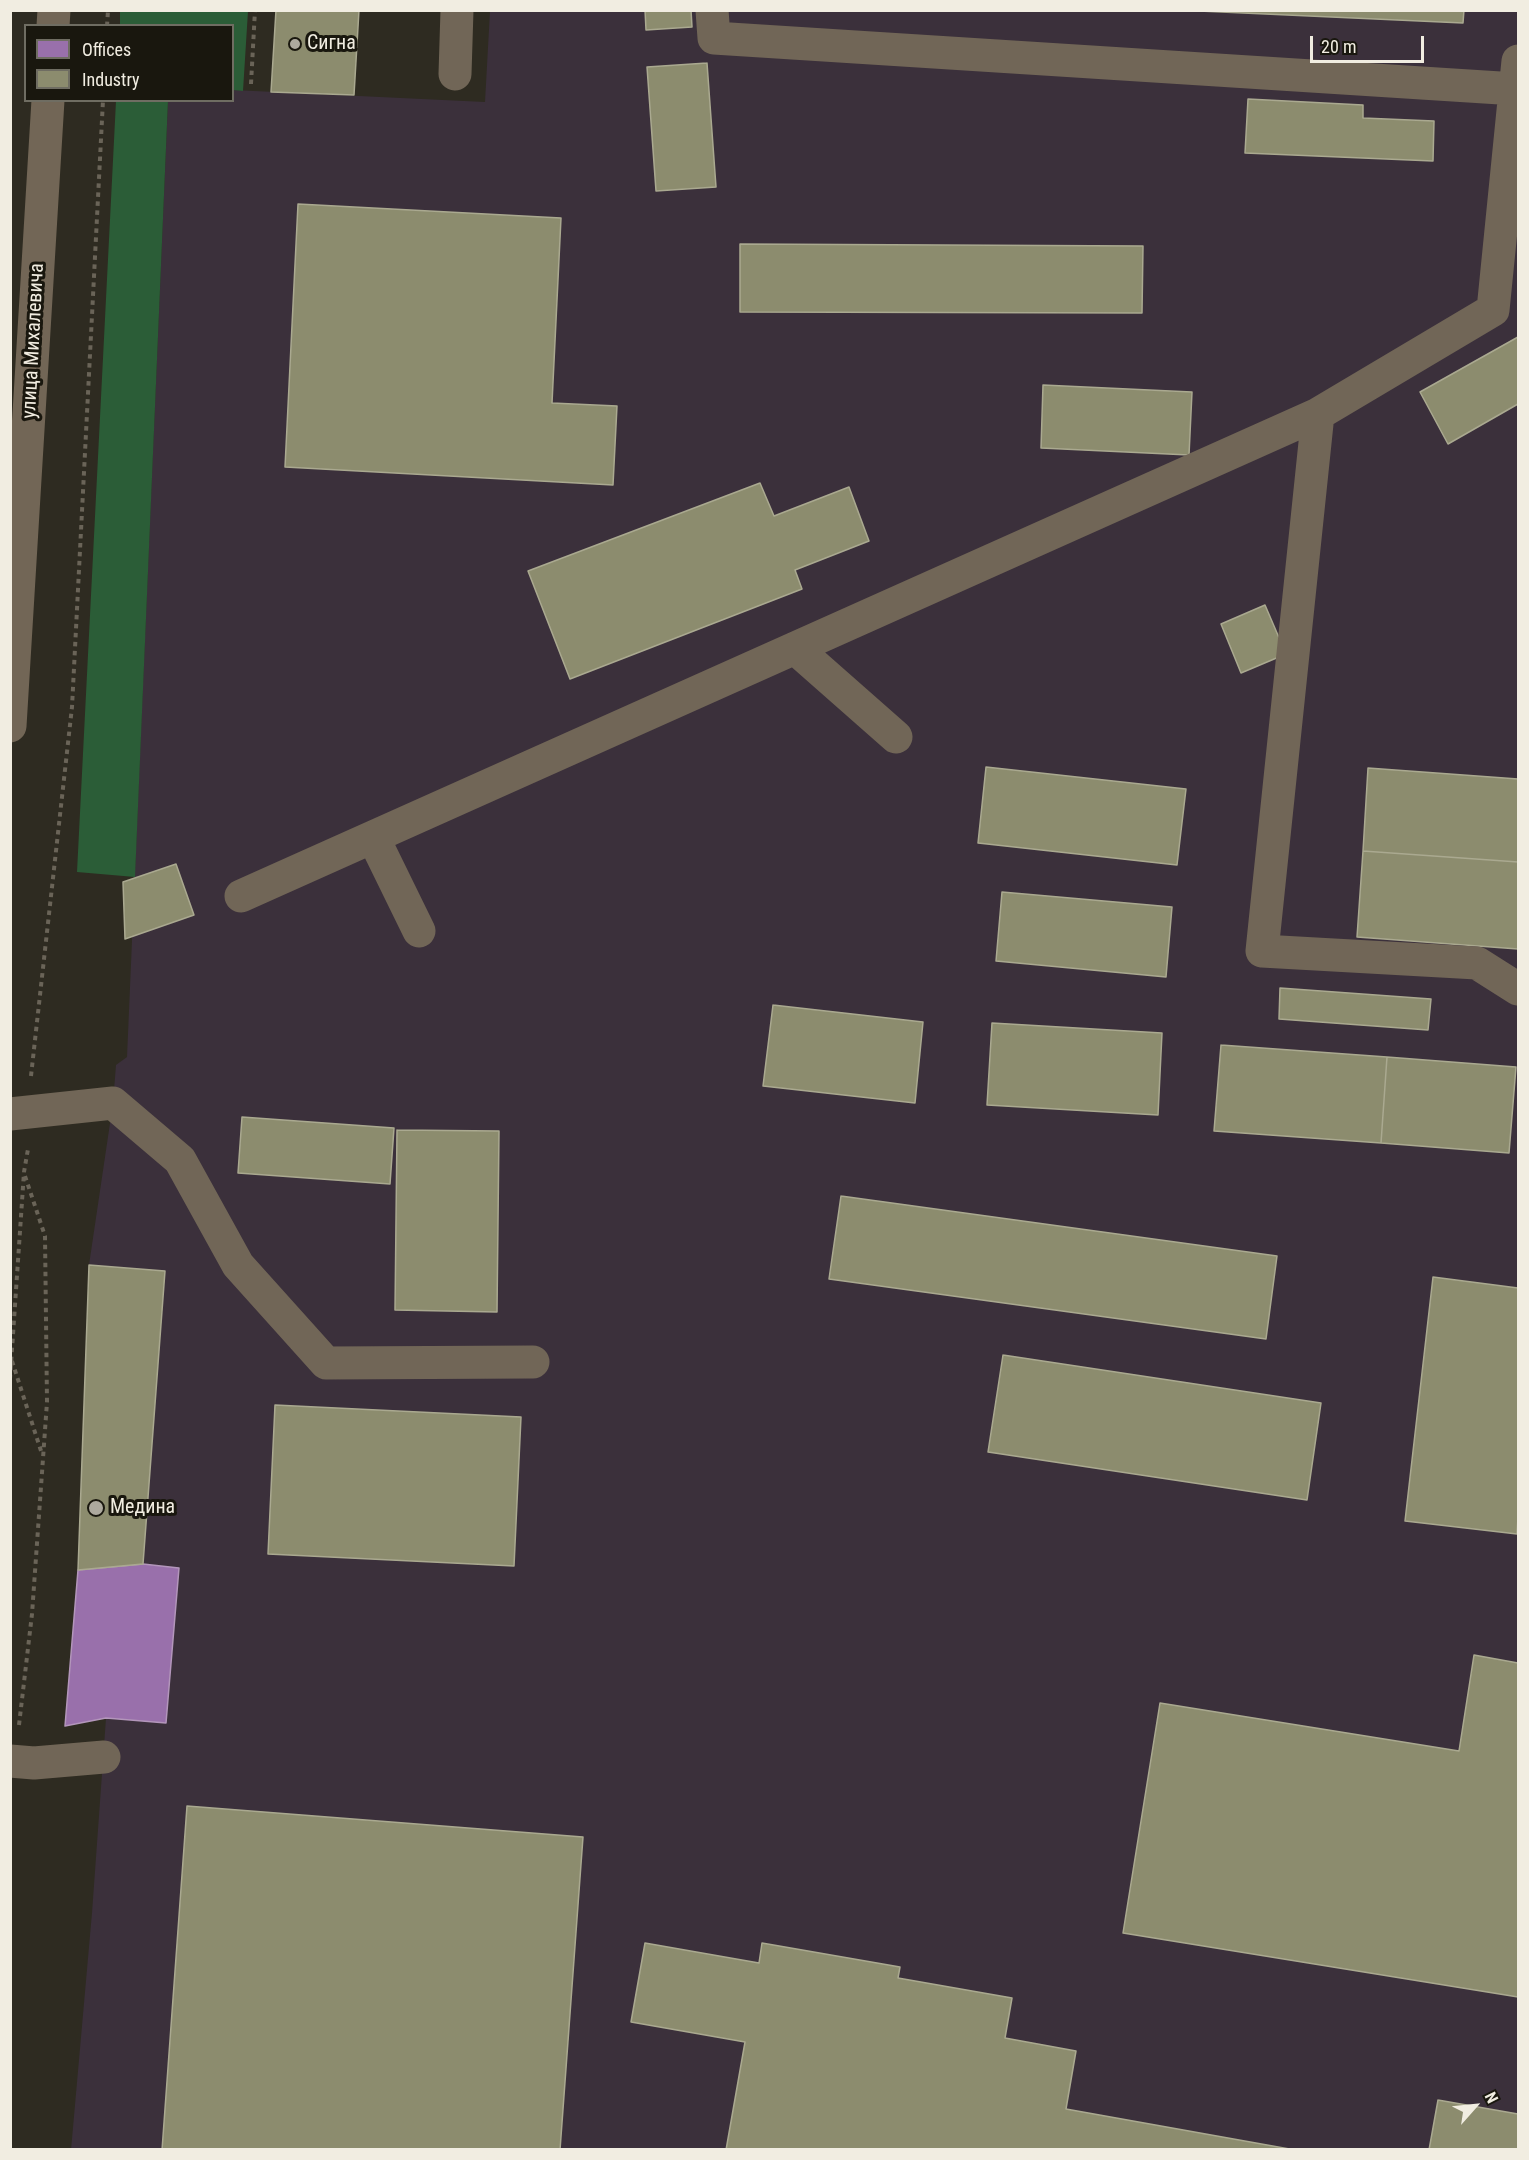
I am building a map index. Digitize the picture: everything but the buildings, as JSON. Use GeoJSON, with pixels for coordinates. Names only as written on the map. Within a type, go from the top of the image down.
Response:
{"type":"FeatureCollection","features":[{"type":"Feature","properties":{"kind":"main road","name":"улица Михалевича"},"geometry":{"type":"LineString","coordinates":[[10,726],[48,102]]}},
{"type":"Feature","properties":{"kind":"lane"},"geometry":{"type":"LineString","coordinates":[[455,74],[457,10]]}},
{"type":"Feature","properties":{"kind":"lane"},"geometry":{"type":"LineString","coordinates":[[241,896],[1318,414],[1506,303],[1517,75],[714,38],[712,10]]}},
{"type":"Feature","properties":{"kind":"lane"},"geometry":{"type":"LineString","coordinates":[[1318,414],[1262,951],[1477,963],[1518,989]]}},
{"type":"Feature","properties":{"kind":"lane"},"geometry":{"type":"LineString","coordinates":[[795,648],[896,737]]}},
{"type":"Feature","properties":{"kind":"lane"},"geometry":{"type":"LineString","coordinates":[[373,837],[419,931]]}},
{"type":"Feature","properties":{"kind":"lane"},"geometry":{"type":"LineString","coordinates":[[20,1113],[113,1103],[180,1160],[238,1265],[326,1363],[533,1362]]}},
{"type":"Feature","properties":{"kind":"lane"},"geometry":{"type":"LineString","coordinates":[[10,1761],[34,1763],[104,1757]]}},
{"type":"Feature","properties":{"kind":"path"},"geometry":{"type":"LineString","coordinates":[[251,84],[255,10]]}},
{"type":"Feature","properties":{"kind":"path"},"geometry":{"type":"LineString","coordinates":[[10,1379],[24,1172],[27,1157],[20,1113],[29,1091],[72,708],[103,102]]}},
{"type":"Feature","properties":{"kind":"path"},"geometry":{"type":"LineString","coordinates":[[10,1761],[18,1741],[32,1614],[47,1402],[45,1236],[24,1172]]}},
{"type":"Feature","properties":{"kind":"path"},"geometry":{"type":"LineString","coordinates":[[11,1357],[43,1458]]}},
{"type":"Feature","properties":{"kind":"shaded area"},"geometry":{"type":"Polygon","coordinates":[[[490,11],[1518,11],[1518,2149],[71,2150],[106,1718],[166,1723],[179,1568],[143,1564],[165,1272],[89,1265],[113,1103],[116,1065],[127,1057],[168,102],[234,102],[234,90],[485,102],[490,11]]]}},
{"type":"Feature","properties":{"kind":"green space"},"geometry":{"type":"Polygon","coordinates":[[[120,11],[248,11],[243,91],[234,90],[234,24],[120,24],[120,11]]]}},
{"type":"Feature","properties":{"kind":"green space"},"geometry":{"type":"Polygon","coordinates":[[[116,102],[168,102],[135,877],[77,872],[116,102]]]}},
{"type":"Feature","properties":{"kind":"place","name":"Сигна"},"geometry":{"type":"Point","coordinates":[295,44]}},
{"type":"Feature","properties":{"kind":"place","name":"Медина"},"geometry":{"type":"Point","coordinates":[96,1508]}}]}
